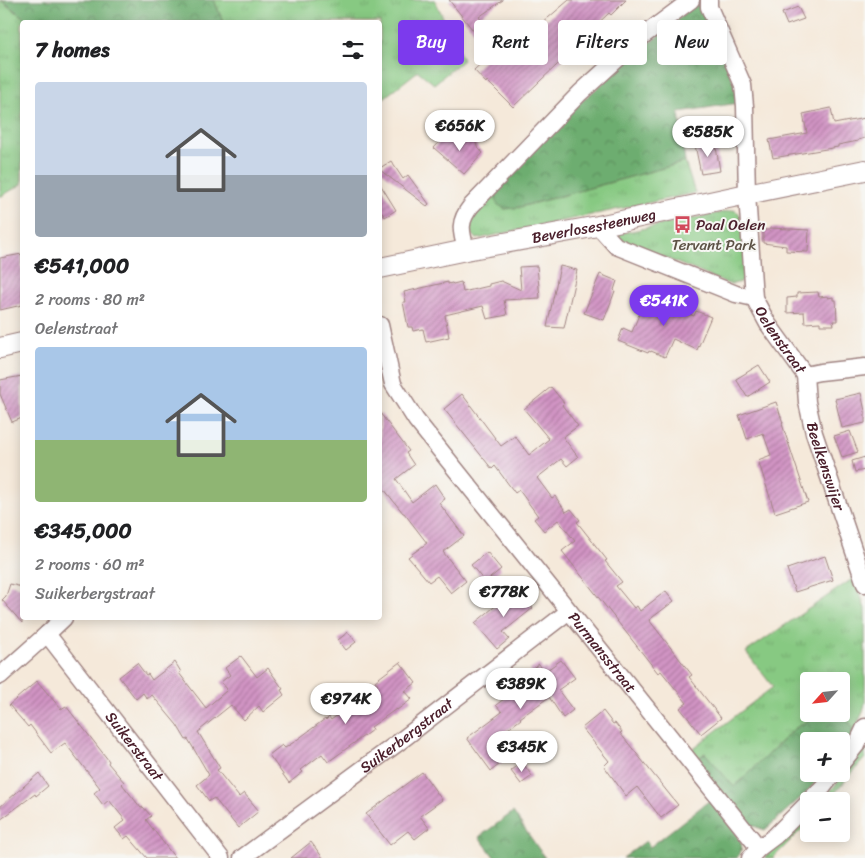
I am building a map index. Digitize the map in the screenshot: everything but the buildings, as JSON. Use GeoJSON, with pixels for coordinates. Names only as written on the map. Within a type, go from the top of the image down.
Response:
{"type":"FeatureCollection","features":[{"type":"Feature","properties":{"kind":"street"},"geometry":{"type":"LineString","coordinates":[[466,250],[461,227],[465,213],[587,87],[644,35],[691,0]]}},
{"type":"Feature","properties":{"kind":"street"},"geometry":{"type":"LineString","coordinates":[[709,0],[710,7],[743,86],[747,194],[754,298]]}},
{"type":"Feature","properties":{"kind":"street","name":"Beverlosesteenweg"},"geometry":{"type":"LineString","coordinates":[[382,268],[598,226],[865,170]]}},
{"type":"Feature","properties":{"kind":"street","name":"Oelenstraat"},"geometry":{"type":"LineString","coordinates":[[598,226],[616,246],[736,294],[754,298],[768,324],[805,375],[865,367]]}},
{"type":"Feature","properties":{"kind":"street","name":"Purmansstraat"},"geometry":{"type":"LineString","coordinates":[[382,335],[393,384],[416,420],[569,611],[754,853]]}},
{"type":"Feature","properties":{"kind":"street"},"geometry":{"type":"LineString","coordinates":[[0,348],[20,343]]}},
{"type":"Feature","properties":{"kind":"street","name":"Beelkenswijer"},"geometry":{"type":"LineString","coordinates":[[805,375],[807,402],[814,433],[865,584]]}},
{"type":"Feature","properties":{"kind":"street","name":"Suikerbergstraat"},"geometry":{"type":"LineString","coordinates":[[242,858],[399,742],[569,611]]}},
{"type":"Feature","properties":{"kind":"street"},"geometry":{"type":"LineString","coordinates":[[0,676],[62,620]]}},
{"type":"Feature","properties":{"kind":"street","name":"Suikerstraat"},"geometry":{"type":"LineString","coordinates":[[47,634],[221,858]]}},
{"type":"Feature","properties":{"kind":"street"},"geometry":{"type":"LineString","coordinates":[[850,753],[857,744],[865,727]]}},
{"type":"Feature","properties":{"kind":"street"},"geometry":{"type":"LineString","coordinates":[[818,792],[827,782]]}},
{"type":"Feature","properties":{"kind":"street"},"geometry":{"type":"LineString","coordinates":[[754,853],[775,836],[800,810]]}},
{"type":"Feature","properties":{"kind":"green space"},"geometry":{"type":"Polygon","coordinates":[[[0,0],[27,20],[20,20],[20,185],[0,197],[0,0]]]}},
{"type":"Feature","properties":{"kind":"green space"},"geometry":{"type":"Polygon","coordinates":[[[1,0],[214,0],[222,20],[27,20],[1,0]]]}},
{"type":"Feature","properties":{"kind":"green space"},"geometry":{"type":"Polygon","coordinates":[[[214,0],[435,0],[444,20],[398,20],[398,65],[457,65],[434,84],[418,71],[382,99],[382,20],[222,20],[214,0]]]}},
{"type":"Feature","properties":{"kind":"green space"},"geometry":{"type":"Polygon","coordinates":[[[693,6],[699,6],[702,8],[707,20],[677,20],[693,6]]]}},
{"type":"Feature","properties":{"kind":"green space"},"geometry":{"type":"Polygon","coordinates":[[[657,37],[657,65],[726,65],[735,85],[739,103],[679,112],[685,162],[520,207],[505,209],[497,204],[494,192],[569,112],[624,65],[647,65],[647,45],[657,37]]]}},
{"type":"Feature","properties":{"kind":"green space"},"geometry":{"type":"Polygon","coordinates":[[[685,162],[695,193],[477,239],[471,233],[469,227],[469,222],[475,210],[494,192],[505,209],[520,207],[685,162]]]}},
{"type":"Feature","properties":{"kind":"green space","name":"Tervant Park"},"geometry":{"type":"Polygon","coordinates":[[[734,210],[739,213],[741,218],[747,275],[743,280],[736,283],[728,284],[615,237],[617,234],[734,210]]]}},
{"type":"Feature","properties":{"kind":"green space"},"geometry":{"type":"Polygon","coordinates":[[[855,577],[865,609],[865,702],[863,712],[853,734],[849,722],[850,672],[800,672],[800,722],[806,722],[794,729],[734,787],[705,753],[694,762],[687,753],[773,687],[746,652],[855,577]]]}},
{"type":"Feature","properties":{"kind":"green space"},"geometry":{"type":"Polygon","coordinates":[[[806,722],[849,722],[853,734],[850,738],[850,732],[800,732],[800,782],[816,782],[807,792],[800,792],[800,798],[765,830],[748,824],[694,762],[705,753],[734,787],[794,729],[806,722]]]}},
{"type":"Feature","properties":{"kind":"green space"},"geometry":{"type":"Polygon","coordinates":[[[865,741],[865,758],[850,775],[850,765],[865,741]]]}},
{"type":"Feature","properties":{"kind":"green space"},"geometry":{"type":"Polygon","coordinates":[[[838,782],[844,782],[836,792],[829,792],[838,782]]]}},
{"type":"Feature","properties":{"kind":"green space"},"geometry":{"type":"Polygon","coordinates":[[[710,800],[739,838],[742,845],[737,858],[623,858],[646,841],[650,847],[710,800]]]}},
{"type":"Feature","properties":{"kind":"green space"},"geometry":{"type":"Polygon","coordinates":[[[513,812],[545,858],[495,858],[479,837],[513,812]]]}},
{"type":"Feature","properties":{"kind":"green space"},"geometry":{"type":"Polygon","coordinates":[[[800,822],[800,831],[773,858],[765,857],[800,822]]]}},
{"type":"Feature","properties":{"kind":"place","name":"Paal Oelen"},"geometry":{"type":"Point","coordinates":[682,225]}}]}
